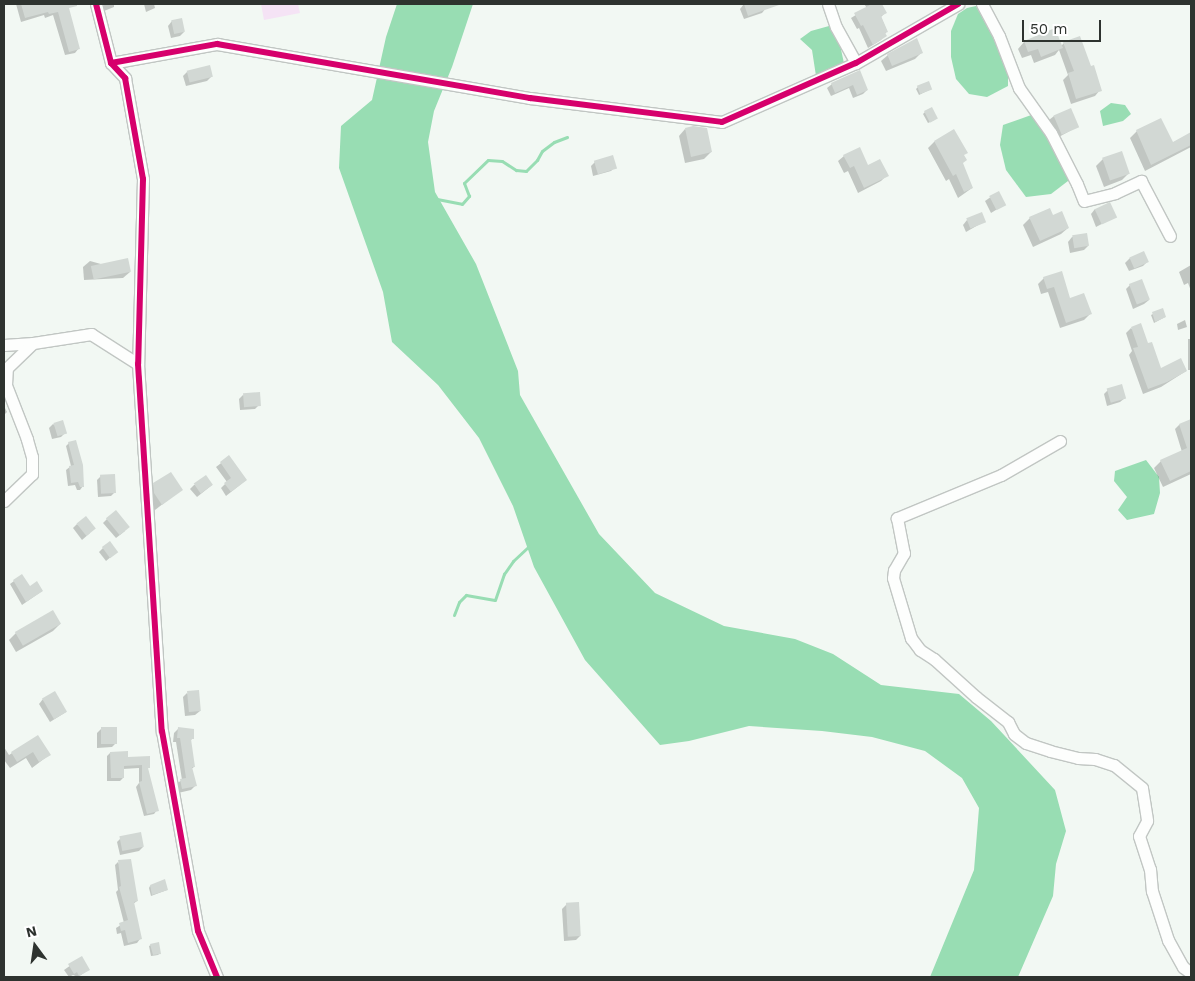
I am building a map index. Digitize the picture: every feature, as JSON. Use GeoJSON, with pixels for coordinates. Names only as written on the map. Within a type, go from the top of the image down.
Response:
{"type":"FeatureCollection","features":[{"type":"Feature","properties":{"kind":"street"},"geometry":{"type":"LineString","coordinates":[[96,4],[111,63],[125,78],[143,179],[138,364],[162,731],[198,931],[217,977]]}},
{"type":"Feature","properties":{"kind":"street"},"geometry":{"type":"LineString","coordinates":[[828,4],[836,26],[856,63]]}},
{"type":"Feature","properties":{"kind":"street"},"geometry":{"type":"LineString","coordinates":[[111,63],[217,44],[530,98],[722,122],[856,63],[958,4]]}},
{"type":"Feature","properties":{"kind":"street"},"geometry":{"type":"LineString","coordinates":[[982,4],[999,36],[1020,88],[1050,133],[1078,184],[1084,201],[1115,192],[1141,181],[1155,204],[1170,236]]}},
{"type":"Feature","properties":{"kind":"street"},"geometry":{"type":"LineString","coordinates":[[4,345],[33,343],[91,334],[138,364]]}},
{"type":"Feature","properties":{"kind":"street"},"geometry":{"type":"LineString","coordinates":[[4,501],[32,474],[32,457],[6,385],[7,368],[33,343]]}},
{"type":"Feature","properties":{"kind":"street"},"geometry":{"type":"LineString","coordinates":[[1060,441],[1001,475],[898,518],[904,553],[894,570],[893,578],[910,638],[920,650],[934,659],[976,697],[1008,722],[1014,734],[1026,742],[1050,751],[1078,758],[1096,759],[1114,765],[1142,788],[1147,821],[1139,836],[1150,869],[1152,891],[1168,940],[1183,967],[1191,973]]}},
{"type":"Feature","properties":{"kind":"shaded area"},"geometry":{"type":"Polygon","coordinates":[[[261,4],[298,4],[300,13],[264,20],[261,4]]]}},
{"type":"Feature","properties":{"kind":"shaded area"},"geometry":{"type":"Polygon","coordinates":[[[397,4],[473,4],[452,67],[434,111],[428,142],[435,192],[476,264],[518,371],[520,395],[599,534],[655,593],[724,626],[795,639],[833,654],[881,685],[959,694],[991,721],[1055,790],[1066,831],[1056,864],[1053,896],[1018,977],[930,977],[974,870],[979,808],[962,778],[925,751],[872,737],[822,731],[749,726],[689,741],[660,745],[585,660],[534,567],[513,506],[479,438],[438,385],[392,342],[383,292],[339,168],[341,126],[372,100],[386,37],[397,4]]]}},
{"type":"Feature","properties":{"kind":"shaded area"},"geometry":{"type":"Polygon","coordinates":[[[976,6],[996,43],[1008,72],[1008,86],[987,97],[969,94],[956,79],[951,57],[951,31],[958,14],[967,8],[976,6]]]}},
{"type":"Feature","properties":{"kind":"shaded area"},"geometry":{"type":"Polygon","coordinates":[[[829,26],[839,40],[845,68],[816,76],[812,50],[800,39],[811,31],[829,26]]]}},
{"type":"Feature","properties":{"kind":"shaded area"},"geometry":{"type":"Polygon","coordinates":[[[1111,103],[1125,105],[1131,114],[1123,121],[1103,126],[1100,111],[1111,103]]]}},
{"type":"Feature","properties":{"kind":"shaded area"},"geometry":{"type":"Polygon","coordinates":[[[1034,114],[1068,174],[1068,181],[1051,194],[1026,197],[1006,170],[1000,145],[1003,125],[1034,114]]]}},
{"type":"Feature","properties":{"kind":"shaded area"},"geometry":{"type":"Polygon","coordinates":[[[1146,460],[1159,477],[1160,493],[1154,514],[1127,520],[1118,510],[1127,497],[1114,481],[1115,471],[1146,460]]]}},
{"type":"Feature","properties":{"kind":"building"},"geometry":{"type":"Polygon","coordinates":[[[21,4],[77,4],[77,6],[69,8],[80,49],[69,52],[58,12],[49,14],[48,12],[25,18],[21,4]]]}},
{"type":"Feature","properties":{"kind":"building"},"geometry":{"type":"Polygon","coordinates":[[[744,4],[778,4],[779,5],[748,16],[744,4]]]}},
{"type":"Feature","properties":{"kind":"building"},"geometry":{"type":"Polygon","coordinates":[[[872,4],[882,4],[887,13],[881,16],[888,32],[885,33],[887,36],[873,45],[863,25],[861,26],[854,13],[872,4]]]}},
{"type":"Feature","properties":{"kind":"building"},"geometry":{"type":"Polygon","coordinates":[[[182,18],[185,32],[174,34],[171,20],[182,18]]]}},
{"type":"Feature","properties":{"kind":"building"},"geometry":{"type":"Polygon","coordinates":[[[1055,28],[1063,48],[1041,57],[1038,49],[1028,52],[1024,41],[1055,28]]]}},
{"type":"Feature","properties":{"kind":"building"},"geometry":{"type":"Polygon","coordinates":[[[1080,36],[1091,66],[1094,65],[1102,91],[1076,99],[1068,73],[1074,71],[1063,42],[1080,36]]]}},
{"type":"Feature","properties":{"kind":"building"},"geometry":{"type":"Polygon","coordinates":[[[917,38],[923,53],[892,66],[887,54],[917,38]]]}},
{"type":"Feature","properties":{"kind":"building"},"geometry":{"type":"Polygon","coordinates":[[[210,65],[213,77],[190,82],[187,71],[210,65]]]}},
{"type":"Feature","properties":{"kind":"building"},"geometry":{"type":"Polygon","coordinates":[[[860,70],[868,90],[857,95],[853,85],[835,93],[831,83],[860,70]]]}},
{"type":"Feature","properties":{"kind":"building"},"geometry":{"type":"Polygon","coordinates":[[[929,81],[932,89],[920,94],[917,86],[929,81]]]}},
{"type":"Feature","properties":{"kind":"building"},"geometry":{"type":"Polygon","coordinates":[[[932,107],[938,119],[930,123],[924,111],[932,107]]]}},
{"type":"Feature","properties":{"kind":"building"},"geometry":{"type":"Polygon","coordinates":[[[1071,108],[1079,127],[1062,135],[1054,115],[1071,108]]]}},
{"type":"Feature","properties":{"kind":"building"},"geometry":{"type":"Polygon","coordinates":[[[1161,118],[1173,142],[1191,132],[1191,145],[1151,165],[1136,130],[1161,118]]]}},
{"type":"Feature","properties":{"kind":"building"},"geometry":{"type":"Polygon","coordinates":[[[693,126],[707,128],[712,152],[691,157],[685,128],[693,126]]]}},
{"type":"Feature","properties":{"kind":"building"},"geometry":{"type":"Polygon","coordinates":[[[954,129],[968,153],[964,155],[967,160],[963,163],[973,188],[964,192],[956,174],[953,176],[934,141],[954,129]]]}},
{"type":"Feature","properties":{"kind":"building"},"geometry":{"type":"Polygon","coordinates":[[[860,147],[868,165],[880,159],[889,176],[864,188],[854,166],[850,168],[843,155],[860,147]]]}},
{"type":"Feature","properties":{"kind":"building"},"geometry":{"type":"Polygon","coordinates":[[[1122,151],[1130,174],[1110,181],[1102,158],[1122,151]]]}},
{"type":"Feature","properties":{"kind":"building"},"geometry":{"type":"Polygon","coordinates":[[[613,155],[617,168],[598,174],[594,161],[613,155]]]}},
{"type":"Feature","properties":{"kind":"building"},"geometry":{"type":"Polygon","coordinates":[[[999,191],[1006,205],[996,210],[989,196],[999,191]]]}},
{"type":"Feature","properties":{"kind":"building"},"geometry":{"type":"Polygon","coordinates":[[[1110,202],[1117,217],[1102,225],[1095,209],[1110,202]]]}},
{"type":"Feature","properties":{"kind":"building"},"geometry":{"type":"Polygon","coordinates":[[[1050,208],[1053,215],[1062,211],[1069,228],[1040,241],[1029,217],[1050,208]]]}},
{"type":"Feature","properties":{"kind":"building"},"geometry":{"type":"Polygon","coordinates":[[[982,212],[986,222],[970,229],[966,218],[982,212]]]}},
{"type":"Feature","properties":{"kind":"building"},"geometry":{"type":"Polygon","coordinates":[[[1087,233],[1089,246],[1074,248],[1072,235],[1087,233]]]}},
{"type":"Feature","properties":{"kind":"building"},"geometry":{"type":"Polygon","coordinates":[[[1144,251],[1149,262],[1134,268],[1129,258],[1144,251]]]}},
{"type":"Feature","properties":{"kind":"building"},"geometry":{"type":"Polygon","coordinates":[[[128,258],[131,272],[94,280],[91,266],[128,258]]]}},
{"type":"Feature","properties":{"kind":"building"},"geometry":{"type":"Polygon","coordinates":[[[1062,271],[1070,298],[1084,293],[1092,314],[1066,323],[1054,287],[1047,289],[1043,277],[1062,271]]]}},
{"type":"Feature","properties":{"kind":"building"},"geometry":{"type":"Polygon","coordinates":[[[1142,279],[1150,300],[1137,305],[1129,284],[1142,279]]]}},
{"type":"Feature","properties":{"kind":"building"},"geometry":{"type":"Polygon","coordinates":[[[1163,308],[1166,317],[1155,322],[1152,312],[1163,308]]]}},
{"type":"Feature","properties":{"kind":"building"},"geometry":{"type":"Polygon","coordinates":[[[1141,323],[1148,343],[1152,342],[1161,368],[1181,358],[1187,371],[1167,382],[1148,389],[1133,348],[1138,347],[1131,327],[1141,323]]]}},
{"type":"Feature","properties":{"kind":"building"},"geometry":{"type":"Polygon","coordinates":[[[1122,384],[1126,398],[1111,403],[1107,388],[1122,384]]]}},
{"type":"Feature","properties":{"kind":"building"},"geometry":{"type":"Polygon","coordinates":[[[260,392],[261,406],[244,407],[243,393],[260,392]]]}},
{"type":"Feature","properties":{"kind":"building"},"geometry":{"type":"Polygon","coordinates":[[[1191,419],[1191,471],[1170,481],[1160,460],[1187,448],[1179,424],[1191,419]]]}},
{"type":"Feature","properties":{"kind":"building"},"geometry":{"type":"Polygon","coordinates":[[[63,420],[67,433],[58,436],[53,423],[63,420]]]}},
{"type":"Feature","properties":{"kind":"building"},"geometry":{"type":"Polygon","coordinates":[[[76,440],[83,465],[84,487],[80,487],[78,482],[71,483],[69,466],[74,465],[68,442],[76,440]]]}},
{"type":"Feature","properties":{"kind":"building"},"geometry":{"type":"Polygon","coordinates":[[[229,455],[247,480],[231,492],[224,483],[231,478],[220,462],[229,455]]]}},
{"type":"Feature","properties":{"kind":"building"},"geometry":{"type":"Polygon","coordinates":[[[171,472],[183,490],[162,505],[154,493],[153,483],[171,472]]]}},
{"type":"Feature","properties":{"kind":"building"},"geometry":{"type":"Polygon","coordinates":[[[115,474],[116,493],[101,494],[100,475],[115,474]]]}},
{"type":"Feature","properties":{"kind":"building"},"geometry":{"type":"Polygon","coordinates":[[[206,475],[213,485],[201,493],[194,484],[206,475]]]}},
{"type":"Feature","properties":{"kind":"building"},"geometry":{"type":"Polygon","coordinates":[[[116,510],[130,527],[120,535],[106,518],[116,510]]]}},
{"type":"Feature","properties":{"kind":"building"},"geometry":{"type":"Polygon","coordinates":[[[86,516],[96,529],[86,536],[77,523],[86,516]]]}},
{"type":"Feature","properties":{"kind":"building"},"geometry":{"type":"Polygon","coordinates":[[[110,541],[118,552],[110,558],[102,547],[110,541]]]}},
{"type":"Feature","properties":{"kind":"building"},"geometry":{"type":"Polygon","coordinates":[[[22,574],[30,586],[37,581],[43,591],[26,602],[13,580],[22,574]]]}},
{"type":"Feature","properties":{"kind":"building"},"geometry":{"type":"Polygon","coordinates":[[[53,610],[61,624],[23,646],[15,632],[53,610]]]}},
{"type":"Feature","properties":{"kind":"building"},"geometry":{"type":"Polygon","coordinates":[[[199,690],[201,711],[189,712],[187,691],[199,690]]]}},
{"type":"Feature","properties":{"kind":"building"},"geometry":{"type":"Polygon","coordinates":[[[55,691],[67,712],[54,719],[42,698],[55,691]]]}},
{"type":"Feature","properties":{"kind":"building"},"geometry":{"type":"Polygon","coordinates":[[[101,727],[117,727],[117,744],[101,744],[101,727]]]}},
{"type":"Feature","properties":{"kind":"building"},"geometry":{"type":"Polygon","coordinates":[[[178,727],[194,729],[194,739],[191,739],[195,767],[192,767],[197,786],[182,789],[180,779],[186,778],[180,738],[177,738],[178,727]]]}},
{"type":"Feature","properties":{"kind":"building"},"geometry":{"type":"Polygon","coordinates":[[[38,735],[51,755],[39,762],[33,752],[17,762],[11,752],[38,735]]]}},
{"type":"Feature","properties":{"kind":"building"},"geometry":{"type":"Polygon","coordinates":[[[128,751],[128,757],[150,756],[150,768],[148,768],[159,811],[147,814],[139,782],[142,781],[142,765],[124,766],[124,778],[111,778],[110,752],[128,751]]]}},
{"type":"Feature","properties":{"kind":"building"},"geometry":{"type":"Polygon","coordinates":[[[141,832],[144,847],[122,851],[119,836],[141,832]]]}},
{"type":"Feature","properties":{"kind":"building"},"geometry":{"type":"Polygon","coordinates":[[[131,859],[138,901],[134,902],[142,939],[128,943],[125,930],[121,931],[119,923],[128,920],[119,887],[121,886],[118,860],[131,859]]]}},
{"type":"Feature","properties":{"kind":"building"},"geometry":{"type":"Polygon","coordinates":[[[165,879],[168,890],[152,895],[150,885],[165,879]]]}},
{"type":"Feature","properties":{"kind":"building"},"geometry":{"type":"Polygon","coordinates":[[[579,902],[581,936],[568,937],[566,903],[579,902]]]}},
{"type":"Feature","properties":{"kind":"building"},"geometry":{"type":"Polygon","coordinates":[[[159,942],[161,954],[153,955],[150,944],[159,942]]]}},
{"type":"Feature","properties":{"kind":"building"},"geometry":{"type":"Polygon","coordinates":[[[82,956],[90,970],[79,976],[77,972],[74,974],[68,964],[82,956]]]}},
{"type":"Feature","properties":{"kind":"waterway"},"geometry":{"type":"LineString","coordinates":[[437,199],[462,204],[469,196],[464,183],[488,160],[502,161],[516,170],[526,171],[537,160],[542,151],[554,142],[567,137]]}},
{"type":"Feature","properties":{"kind":"waterway"},"geometry":{"type":"LineString","coordinates":[[454,615],[459,602],[466,595],[495,600],[504,574],[513,561],[529,546]]}},
{"type":"Feature","properties":{"kind":"cycle path"},"geometry":{"type":"LineString","coordinates":[[96,4],[111,63],[125,78],[143,179],[138,364],[162,731],[198,931],[217,977]]}},
{"type":"Feature","properties":{"kind":"cycle path"},"geometry":{"type":"LineString","coordinates":[[111,63],[217,44],[530,98],[722,122],[856,63],[958,4]]}}]}
